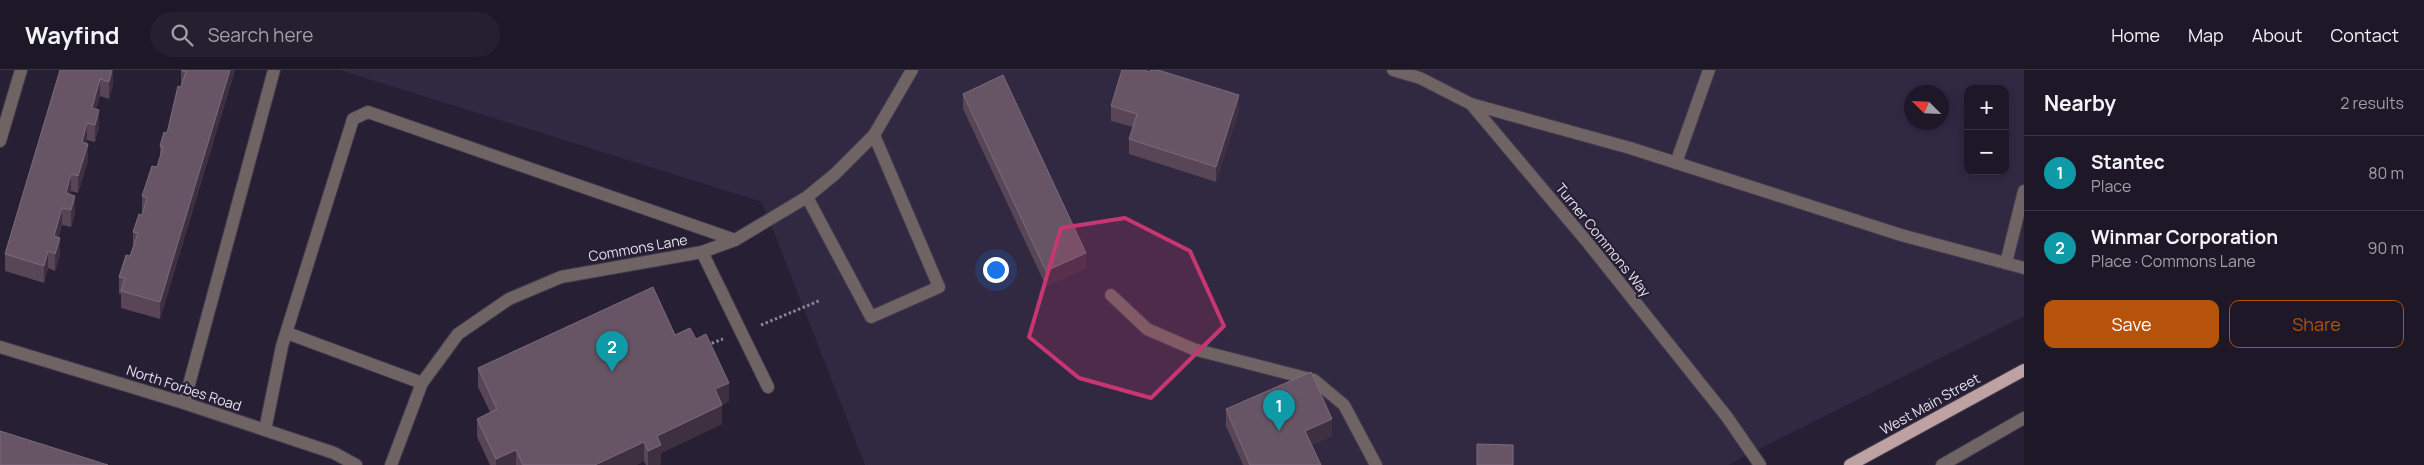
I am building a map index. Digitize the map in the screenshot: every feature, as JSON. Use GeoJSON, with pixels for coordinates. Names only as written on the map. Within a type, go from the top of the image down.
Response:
{"type":"FeatureCollection","features":[{"type":"Feature","properties":{"kind":"main road","name":"West Main Street"},"geometry":{"type":"LineString","coordinates":[[1850,465],[2024,370]]}},
{"type":"Feature","properties":{"kind":"street"},"geometry":{"type":"LineString","coordinates":[[0,141],[22,70]]}},
{"type":"Feature","properties":{"kind":"street"},"geometry":{"type":"LineString","coordinates":[[184,403],[274,70]]}},
{"type":"Feature","properties":{"kind":"street","name":"Commons Lane"},"geometry":{"type":"LineString","coordinates":[[392,465],[422,383],[458,334],[509,299],[561,277],[702,252],[735,240],[807,197],[835,174],[874,135],[912,70]]}},
{"type":"Feature","properties":{"kind":"street","name":"Turner Commons Way"},"geometry":{"type":"LineString","coordinates":[[1393,70],[1420,78],[1471,104],[1588,243],[1727,416],[1760,465]]}},
{"type":"Feature","properties":{"kind":"street"},"geometry":{"type":"LineString","coordinates":[[1676,162],[1709,70]]}},
{"type":"Feature","properties":{"kind":"street"},"geometry":{"type":"LineString","coordinates":[[1471,104],[1676,162],[1901,235],[2024,268]]}},
{"type":"Feature","properties":{"kind":"street"},"geometry":{"type":"LineString","coordinates":[[265,430],[282,346],[352,119],[368,112],[735,240]]}},
{"type":"Feature","properties":{"kind":"street"},"geometry":{"type":"LineString","coordinates":[[807,197],[871,317],[939,287],[874,135]]}},
{"type":"Feature","properties":{"kind":"street"},"geometry":{"type":"LineString","coordinates":[[2006,263],[2024,192]]}},
{"type":"Feature","properties":{"kind":"street"},"geometry":{"type":"LineString","coordinates":[[702,252],[768,387]]}},
{"type":"Feature","properties":{"kind":"street"},"geometry":{"type":"LineString","coordinates":[[1111,295],[1147,329],[1192,349],[1314,380],[1344,405],[1376,465]]}},
{"type":"Feature","properties":{"kind":"street"},"geometry":{"type":"LineString","coordinates":[[287,333],[422,383]]}},
{"type":"Feature","properties":{"kind":"street","name":"North Forbes Road"},"geometry":{"type":"LineString","coordinates":[[0,347],[184,403],[334,453],[356,465]]}},
{"type":"Feature","properties":{"kind":"street"},"geometry":{"type":"LineString","coordinates":[[1942,465],[2024,418]]}},
{"type":"Feature","properties":{"kind":"path"},"geometry":{"type":"LineString","coordinates":[[773,320],[821,300]]}},
{"type":"Feature","properties":{"kind":"highlighted area"},"geometry":{"type":"Polygon","coordinates":[[[1125,218],[1190,251],[1224,326],[1151,398],[1079,378],[1029,337],[1061,228],[1125,218]]]}},
{"type":"Feature","properties":{"kind":"shaded area"},"geometry":{"type":"Polygon","coordinates":[[[340,70],[2024,70],[2024,316],[1728,465],[865,465],[762,202],[340,70]]]}},
{"type":"Feature","properties":{"kind":"building"},"geometry":{"type":"Polygon","coordinates":[[[60,70],[112,70],[109,82],[100,79],[92,108],[99,110],[95,125],[87,123],[82,142],[88,144],[78,176],[71,174],[66,193],[75,196],[71,210],[62,208],[54,236],[60,238],[55,254],[48,251],[44,266],[5,254],[60,70]]]}},
{"type":"Feature","properties":{"kind":"building"},"geometry":{"type":"Polygon","coordinates":[[[181,70],[230,70],[160,302],[121,291],[125,278],[119,277],[126,255],[130,256],[138,233],[133,232],[139,214],[142,215],[147,198],[142,196],[152,166],[157,167],[163,147],[160,146],[164,132],[167,133],[178,86],[181,87],[186,72],[181,70]]]}},
{"type":"Feature","properties":{"kind":"building"},"geometry":{"type":"Polygon","coordinates":[[[1122,70],[1144,70],[1150,72],[1151,70],[1158,70],[1239,95],[1216,167],[1129,139],[1137,114],[1111,106],[1122,70]]]}},
{"type":"Feature","properties":{"kind":"building"},"geometry":{"type":"Polygon","coordinates":[[[1003,75],[1086,253],[1046,271],[963,94],[1003,75]]]}},
{"type":"Feature","properties":{"kind":"building"},"geometry":{"type":"Polygon","coordinates":[[[653,287],[675,335],[690,328],[696,339],[706,334],[729,383],[715,389],[722,405],[657,436],[661,445],[648,451],[644,442],[595,465],[523,465],[516,450],[496,459],[477,419],[497,409],[478,368],[653,287]]]}},
{"type":"Feature","properties":{"kind":"building"},"geometry":{"type":"Polygon","coordinates":[[[1311,372],[1332,419],[1305,431],[1321,465],[1250,465],[1226,409],[1311,372]]]}},
{"type":"Feature","properties":{"kind":"building"},"geometry":{"type":"Polygon","coordinates":[[[0,431],[108,465],[0,465],[0,431]]]}},
{"type":"Feature","properties":{"kind":"building"},"geometry":{"type":"Polygon","coordinates":[[[1477,444],[1513,445],[1513,465],[1477,465],[1477,444]]]}},
{"type":"Feature","properties":{"kind":"place","name":"Winmar Corporation"},"geometry":{"type":"Point","coordinates":[612,372]}},
{"type":"Feature","properties":{"kind":"place","name":"Stantec"},"geometry":{"type":"Point","coordinates":[1279,431]}}]}
